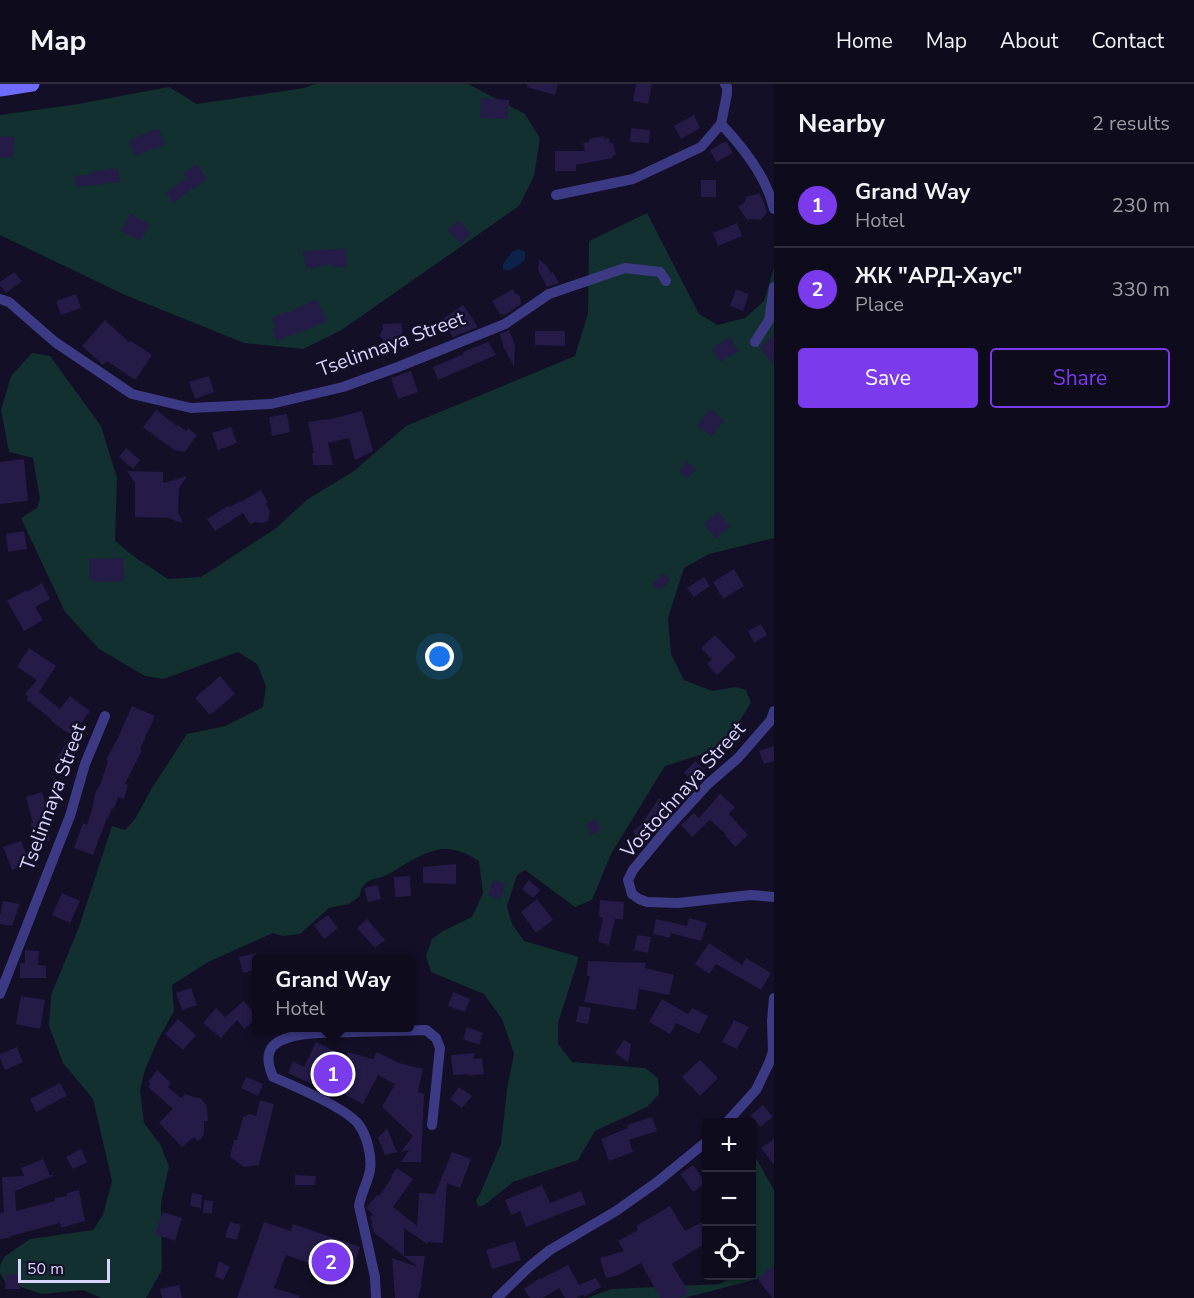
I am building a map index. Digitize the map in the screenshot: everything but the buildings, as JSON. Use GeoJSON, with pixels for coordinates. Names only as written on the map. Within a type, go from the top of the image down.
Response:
{"type":"FeatureCollection","features":[{"type":"Feature","properties":{"kind":"street"},"geometry":{"type":"LineString","coordinates":[[0,89],[32,84]]}},
{"type":"Feature","properties":{"kind":"street"},"geometry":{"type":"LineString","coordinates":[[556,195],[633,179],[701,147],[721,124],[727,94],[726,84]]}},
{"type":"Feature","properties":{"kind":"street"},"geometry":{"type":"LineString","coordinates":[[721,124],[734,137],[753,164],[768,190],[774,209]]}},
{"type":"Feature","properties":{"kind":"street","name":"Tselinnaya Street"},"geometry":{"type":"LineString","coordinates":[[0,299],[9,302],[55,342],[132,394],[191,408],[271,404],[343,387],[505,324],[549,294],[626,268],[660,272],[666,281]]}},
{"type":"Feature","properties":{"kind":"street"},"geometry":{"type":"LineString","coordinates":[[755,342],[770,320],[774,287]]}},
{"type":"Feature","properties":{"kind":"street","name":"Vostochnaya Street"},"geometry":{"type":"LineString","coordinates":[[774,711],[771,720],[738,758],[708,784],[666,830],[633,870],[628,880],[632,894],[647,902],[678,903],[751,895],[774,897]]}},
{"type":"Feature","properties":{"kind":"street","name":"Tselinnaya Street"},"geometry":{"type":"LineString","coordinates":[[0,993],[70,816],[85,764],[105,716]]}},
{"type":"Feature","properties":{"kind":"street"},"geometry":{"type":"LineString","coordinates":[[731,1118],[756,1090],[770,1062],[773,1051],[774,998]]}},
{"type":"Feature","properties":{"kind":"street"},"geometry":{"type":"LineString","coordinates":[[414,1030],[426,1030],[436,1038],[440,1048],[432,1125]]}},
{"type":"Feature","properties":{"kind":"street"},"geometry":{"type":"LineString","coordinates":[[349,1032],[311,1033],[283,1039],[272,1047],[268,1055],[269,1066],[273,1077],[340,1110],[358,1123],[365,1137],[370,1154],[370,1171],[360,1196],[359,1206],[375,1277],[376,1298]]}},
{"type":"Feature","properties":{"kind":"street"},"geometry":{"type":"LineString","coordinates":[[497,1298],[550,1250],[616,1211],[657,1182],[702,1145]]}},
{"type":"Feature","properties":{"kind":"green space"},"geometry":{"type":"Polygon","coordinates":[[[315,84],[468,84],[525,114],[540,138],[534,176],[519,206],[340,331],[303,349],[244,343],[125,295],[0,235],[0,115],[78,104],[169,87],[197,104],[304,88],[315,84]]]}},
{"type":"Feature","properties":{"kind":"green space"},"geometry":{"type":"Polygon","coordinates":[[[647,213],[699,314],[718,325],[745,318],[764,301],[774,268],[774,538],[709,554],[684,568],[668,618],[671,654],[684,680],[712,691],[736,687],[746,690],[751,703],[722,748],[665,766],[611,854],[592,900],[575,907],[525,870],[517,875],[507,906],[512,924],[524,941],[579,957],[558,1023],[558,1044],[572,1062],[645,1068],[658,1078],[659,1094],[647,1107],[595,1131],[578,1160],[513,1182],[483,1206],[478,1206],[476,1200],[501,1144],[507,1089],[514,1054],[502,1019],[484,994],[431,972],[426,956],[432,939],[472,917],[483,893],[479,861],[455,850],[429,852],[385,876],[369,881],[363,886],[359,897],[349,904],[329,908],[300,934],[283,936],[273,933],[208,962],[172,985],[174,1011],[157,1042],[145,1070],[140,1090],[144,1123],[160,1144],[169,1166],[161,1203],[162,1270],[146,1298],[101,1298],[83,1290],[42,1294],[5,1282],[0,1273],[4,1257],[30,1239],[93,1230],[103,1215],[112,1181],[93,1099],[63,1063],[49,1026],[51,995],[79,927],[112,826],[125,830],[135,819],[187,734],[225,726],[263,707],[266,686],[257,664],[238,652],[163,679],[145,676],[99,649],[65,612],[21,518],[37,508],[40,499],[33,458],[9,452],[1,410],[11,376],[32,353],[50,356],[101,426],[117,478],[115,541],[168,579],[201,577],[275,529],[308,499],[354,471],[406,426],[575,356],[588,313],[589,241],[647,213]]]}},
{"type":"Feature","properties":{"kind":"green space"},"geometry":{"type":"Polygon","coordinates":[[[756,1158],[774,1190],[774,1275],[756,1280],[756,1158]]]}},
{"type":"Feature","properties":{"kind":"green space"},"geometry":{"type":"Polygon","coordinates":[[[726,1280],[754,1280],[684,1298],[587,1298],[611,1289],[720,1284],[726,1280]]]}},
{"type":"Feature","properties":{"kind":"water"},"geometry":{"type":"Polygon","coordinates":[[[518,249],[525,252],[524,261],[511,270],[503,269],[503,264],[512,252],[518,249]]]}},
{"type":"Feature","properties":{"kind":"place","name":"Grand Way"},"geometry":{"type":"Point","coordinates":[333,1074]}},
{"type":"Feature","properties":{"kind":"place","name":"ЖК \"АРД-Хаус\""},"geometry":{"type":"Point","coordinates":[331,1262]}}]}
